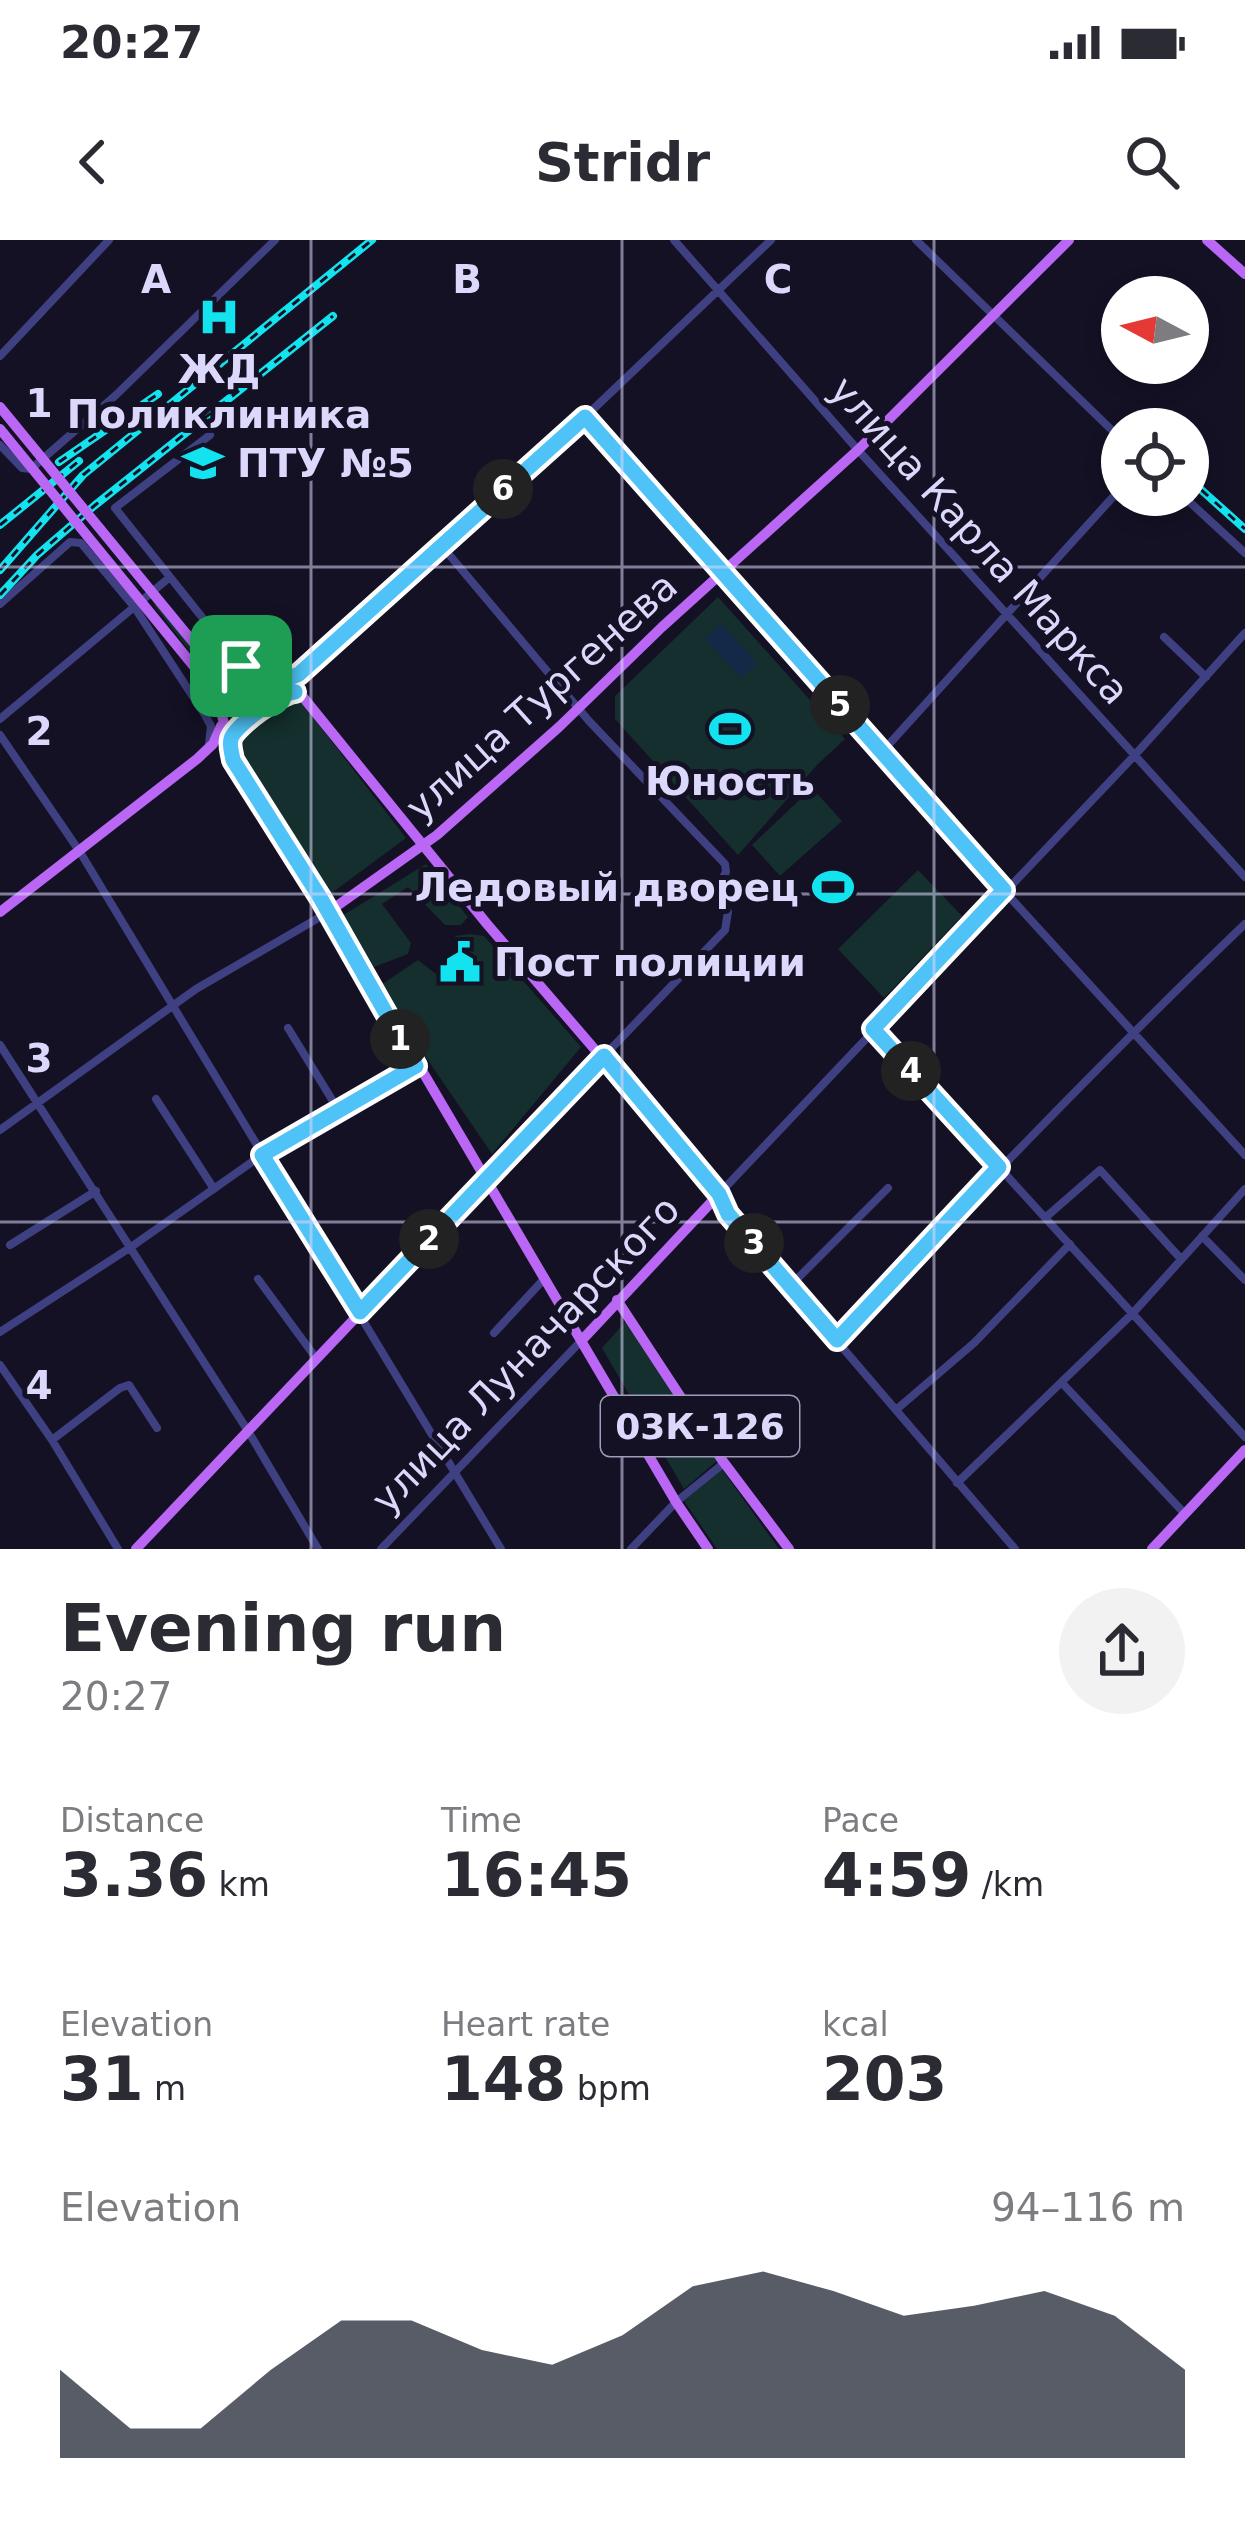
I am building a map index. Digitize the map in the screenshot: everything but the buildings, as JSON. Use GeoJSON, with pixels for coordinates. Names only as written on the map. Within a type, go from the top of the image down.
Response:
{"type":"FeatureCollection","features":[{"type":"Feature","properties":{"kind":"main road","name":"улица Тургенева"},"geometry":{"type":"LineString","coordinates":[[327,913],[423,846],[579,707],[858,450],[1069,240]]}},
{"type":"Feature","properties":{"kind":"main road"},"geometry":{"type":"LineString","coordinates":[[1207,240],[1245,274]]}},
{"type":"Feature","properties":{"kind":"main road"},"geometry":{"type":"LineString","coordinates":[[0,407],[216,670],[240,687],[299,694],[719,1194]]}},
{"type":"Feature","properties":{"kind":"main road"},"geometry":{"type":"LineString","coordinates":[[0,429],[216,697],[233,759],[582,1340]]}},
{"type":"Feature","properties":{"kind":"main road"},"geometry":{"type":"LineString","coordinates":[[233,759],[233,735],[278,696],[299,694]]}},
{"type":"Feature","properties":{"kind":"main road"},"geometry":{"type":"LineString","coordinates":[[0,912],[197,759],[216,740],[222,717]]}},
{"type":"Feature","properties":{"kind":"main road"},"geometry":{"type":"LineString","coordinates":[[197,759],[233,759]]}},
{"type":"Feature","properties":{"kind":"main road"},"geometry":{"type":"LineString","coordinates":[[136,1549],[604,1056]]}},
{"type":"Feature","properties":{"kind":"main road","name":"улица Луначарского"},"geometry":{"type":"LineString","coordinates":[[582,1340],[719,1194]]}},
{"type":"Feature","properties":{"kind":"main road","name":"03К-126"},"geometry":{"type":"LineString","coordinates":[[617,1300],[724,1462],[789,1549]]}},
{"type":"Feature","properties":{"kind":"main road","name":"03К-126"},"geometry":{"type":"LineString","coordinates":[[582,1340],[708,1549]]}},
{"type":"Feature","properties":{"kind":"main road"},"geometry":{"type":"LineString","coordinates":[[1152,1549],[1245,1450]]}},
{"type":"Feature","properties":{"kind":"street"},"geometry":{"type":"LineString","coordinates":[[2,348],[109,240]]}},
{"type":"Feature","properties":{"kind":"street"},"geometry":{"type":"LineString","coordinates":[[0,445],[22,468],[31,469],[96,414],[275,240]]}},
{"type":"Feature","properties":{"kind":"street","name":"улица Карла Маркса"},"geometry":{"type":"LineString","coordinates":[[674,240],[1245,877]]}},
{"type":"Feature","properties":{"kind":"street"},"geometry":{"type":"LineString","coordinates":[[210,435],[116,508],[254,683],[273,689],[299,674],[585,417],[771,240]]}},
{"type":"Feature","properties":{"kind":"street"},"geometry":{"type":"LineString","coordinates":[[916,240],[1101,420]]}},
{"type":"Feature","properties":{"kind":"street"},"geometry":{"type":"LineString","coordinates":[[585,417],[1245,1155]]}},
{"type":"Feature","properties":{"kind":"street"},"geometry":{"type":"LineString","coordinates":[[881,753],[1101,510]]}},
{"type":"Feature","properties":{"kind":"street"},"geometry":{"type":"LineString","coordinates":[[1205,516],[1245,553]]}},
{"type":"Feature","properties":{"kind":"street"},"geometry":{"type":"LineString","coordinates":[[0,604],[70,542],[84,546],[134,608],[210,723],[211,740],[197,759]]}},
{"type":"Feature","properties":{"kind":"street"},"geometry":{"type":"LineString","coordinates":[[440,545],[579,707],[718,855],[726,872],[716,890],[730,921],[725,930],[604,1056]]}},
{"type":"Feature","properties":{"kind":"street"},"geometry":{"type":"LineString","coordinates":[[0,718],[170,577]]}},
{"type":"Feature","properties":{"kind":"street","name":"улица Луначарского"},"geometry":{"type":"LineString","coordinates":[[719,1194],[1245,633]]}},
{"type":"Feature","properties":{"kind":"street"},"geometry":{"type":"LineString","coordinates":[[1164,637],[1206,677]]}},
{"type":"Feature","properties":{"kind":"street"},"geometry":{"type":"LineString","coordinates":[[238,662],[262,683],[278,683],[299,674]]}},
{"type":"Feature","properties":{"kind":"street"},"geometry":{"type":"LineString","coordinates":[[299,674],[299,694]]}},
{"type":"Feature","properties":{"kind":"street"},"geometry":{"type":"LineString","coordinates":[[0,735],[80,852],[502,1549]]}},
{"type":"Feature","properties":{"kind":"street","name":"улица Тургенева"},"geometry":{"type":"LineString","coordinates":[[0,1130],[171,1007],[298,926],[327,913]]}},
{"type":"Feature","properties":{"kind":"street"},"geometry":{"type":"LineString","coordinates":[[837,1340],[999,1167],[1245,924]]}},
{"type":"Feature","properties":{"kind":"street"},"geometry":{"type":"LineString","coordinates":[[289,1028],[339,1111]]}},
{"type":"Feature","properties":{"kind":"street"},"geometry":{"type":"LineString","coordinates":[[873,1029],[1245,1437]]}},
{"type":"Feature","properties":{"kind":"street"},"geometry":{"type":"LineString","coordinates":[[0,1045],[248,1431],[318,1549]]}},
{"type":"Feature","properties":{"kind":"street"},"geometry":{"type":"LineString","coordinates":[[0,1332],[262,1155],[416,1066]]}},
{"type":"Feature","properties":{"kind":"street"},"geometry":{"type":"LineString","coordinates":[[156,1099],[214,1189]]}},
{"type":"Feature","properties":{"kind":"street"},"geometry":{"type":"LineString","coordinates":[[1046,1216],[1100,1170],[1181,1259]]}},
{"type":"Feature","properties":{"kind":"street"},"geometry":{"type":"LineString","coordinates":[[791,1285],[888,1188]]}},
{"type":"Feature","properties":{"kind":"street"},"geometry":{"type":"LineString","coordinates":[[957,1484],[1132,1313],[1245,1189]]}},
{"type":"Feature","properties":{"kind":"street"},"geometry":{"type":"LineString","coordinates":[[10,1245],[96,1191]]}},
{"type":"Feature","properties":{"kind":"street"},"geometry":{"type":"LineString","coordinates":[[719,1194],[728,1214],[1015,1549]]}},
{"type":"Feature","properties":{"kind":"street"},"geometry":{"type":"LineString","coordinates":[[1202,1236],[1245,1280]]}},
{"type":"Feature","properties":{"kind":"street"},"geometry":{"type":"LineString","coordinates":[[897,1408],[1017,1303],[1024,1288],[1070,1244]]}},
{"type":"Feature","properties":{"kind":"street"},"geometry":{"type":"LineString","coordinates":[[494,1333],[545,1278]]}},
{"type":"Feature","properties":{"kind":"street"},"geometry":{"type":"LineString","coordinates":[[258,1279],[316,1358]]}},
{"type":"Feature","properties":{"kind":"street","name":"улица Луначарского"},"geometry":{"type":"LineString","coordinates":[[381,1549],[582,1340]]}},
{"type":"Feature","properties":{"kind":"street"},"geometry":{"type":"LineString","coordinates":[[0,1365],[118,1549]]}},
{"type":"Feature","properties":{"kind":"street"},"geometry":{"type":"LineString","coordinates":[[1063,1383],[1185,1514]]}},
{"type":"Feature","properties":{"kind":"street"},"geometry":{"type":"LineString","coordinates":[[52,1440],[129,1385],[157,1428]]}},
{"type":"Feature","properties":{"kind":"street"},"geometry":{"type":"LineString","coordinates":[[633,1548],[676,1502],[724,1462]]}},
{"type":"Feature","properties":{"kind":"green space","name":"Юность"},"geometry":{"type":"Polygon","coordinates":[[[718,597],[845,739],[738,855],[615,719],[615,696],[718,597]]]}},
{"type":"Feature","properties":{"kind":"green space"},"geometry":{"type":"Polygon","coordinates":[[[157,602],[224,685],[257,696],[233,719],[228,717],[221,692],[154,605],[157,602]]]}},
{"type":"Feature","properties":{"kind":"green space"},"geometry":{"type":"Polygon","coordinates":[[[286,696],[299,699],[406,838],[329,895],[237,745],[237,738],[286,696]]]}},
{"type":"Feature","properties":{"kind":"green space"},"geometry":{"type":"Polygon","coordinates":[[[812,788],[842,821],[780,876],[752,845],[812,788]]]}},
{"type":"Feature","properties":{"kind":"green space"},"geometry":{"type":"Polygon","coordinates":[[[426,864],[468,917],[461,925],[445,925],[408,887],[382,904],[411,943],[408,954],[374,967],[342,916],[426,864]]]}},
{"type":"Feature","properties":{"kind":"green space"},"geometry":{"type":"Polygon","coordinates":[[[918,870],[962,916],[884,998],[838,949],[918,870]]]}},
{"type":"Feature","properties":{"kind":"green space"},"geometry":{"type":"Polygon","coordinates":[[[455,936],[484,936],[581,1047],[492,1154],[378,987],[418,960],[436,974],[459,955],[455,936]]]}},
{"type":"Feature","properties":{"kind":"green space"},"geometry":{"type":"Polygon","coordinates":[[[626,1321],[718,1460],[684,1489],[602,1348],[626,1321]]]}},
{"type":"Feature","properties":{"kind":"green space"},"geometry":{"type":"Polygon","coordinates":[[[721,1468],[779,1549],[717,1549],[684,1501],[721,1468]]]}},
{"type":"Feature","properties":{"kind":"water"},"geometry":{"type":"Polygon","coordinates":[[[721,624],[757,663],[742,678],[705,639],[721,624]]]}},
{"type":"Feature","properties":{"kind":"railway"},"geometry":{"type":"LineString","coordinates":[[0,570],[83,475],[372,240]]}},
{"type":"Feature","properties":{"kind":"railway"},"geometry":{"type":"LineString","coordinates":[[0,595],[37,555],[94,506],[333,316]]}},
{"type":"Feature","properties":{"kind":"railway"},"geometry":{"type":"LineString","coordinates":[[59,462],[158,394]]}},
{"type":"Feature","properties":{"kind":"railway"},"geometry":{"type":"LineString","coordinates":[[0,525],[79,461]]}},
{"type":"Feature","properties":{"kind":"railway"},"geometry":{"type":"LineString","coordinates":[[1209,497],[1245,529]]}},
{"type":"Feature","properties":{"kind":"place","name":"ЖД Поликлиника"},"geometry":{"type":"Point","coordinates":[219,317]}},
{"type":"Feature","properties":{"kind":"place","name":"ПТУ №5"},"geometry":{"type":"Point","coordinates":[203,463]}},
{"type":"Feature","properties":{"kind":"place","name":"Юность"},"geometry":{"type":"Point","coordinates":[730,729]}},
{"type":"Feature","properties":{"kind":"place","name":"Ледовый дворец"},"geometry":{"type":"Point","coordinates":[833,887]}},
{"type":"Feature","properties":{"kind":"place","name":"Пост полиции"},"geometry":{"type":"Point","coordinates":[460,962]}},
{"type":"Feature","properties":{"kind":"route"},"geometry":{"type":"LineString","coordinates":[[585,417],[1004,890],[873,1029],[999,1167],[837,1340],[728,1214],[719,1194],[604,1056],[360,1312],[262,1155],[416,1066],[321,899],[233,760],[233,735],[278,696],[295,692],[260,687],[241,666],[238,662],[264,684],[299,674],[585,417]]}}]}
